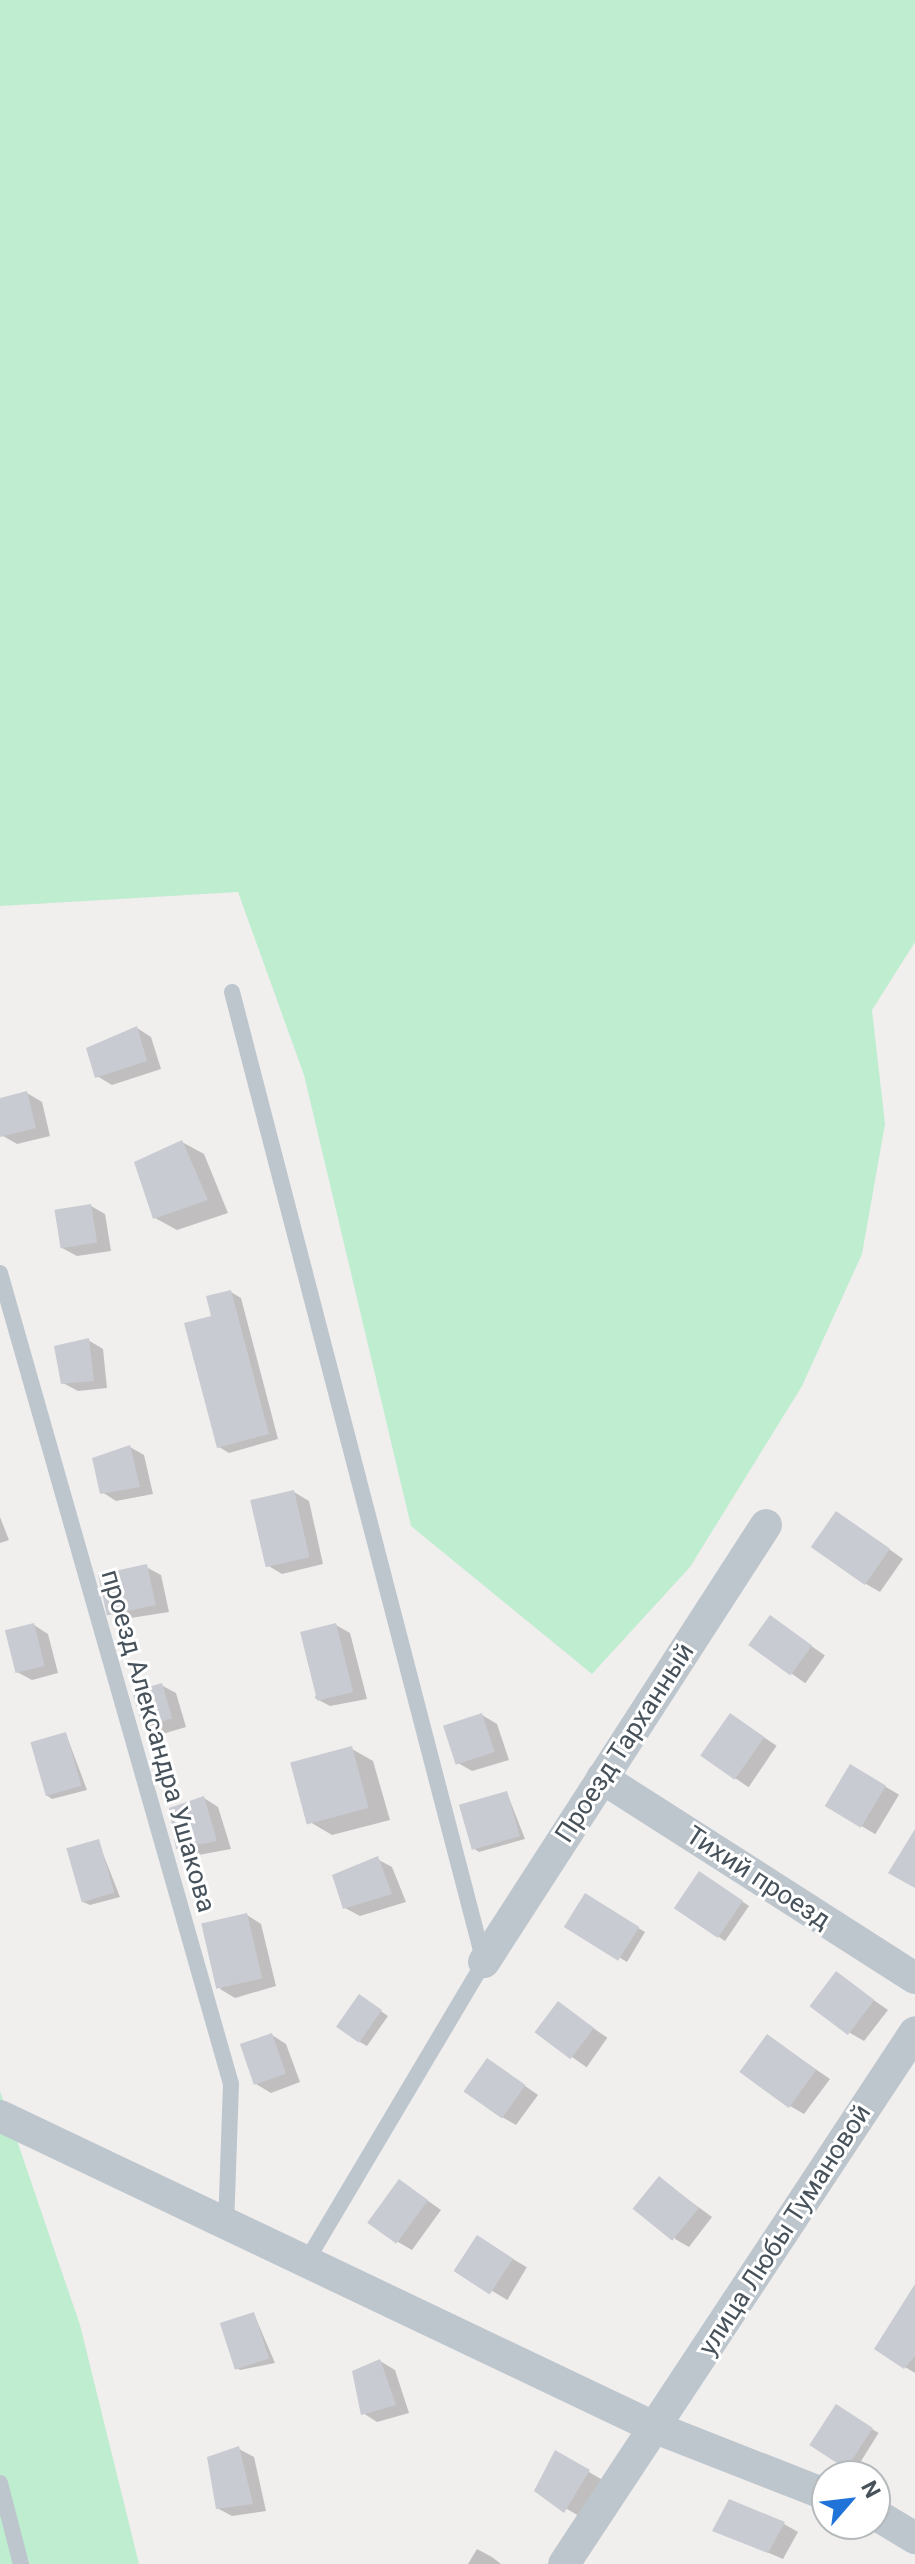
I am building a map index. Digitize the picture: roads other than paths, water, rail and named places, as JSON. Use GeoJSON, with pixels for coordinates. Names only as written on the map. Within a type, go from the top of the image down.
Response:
{"type":"FeatureCollection","features":[{"type":"Feature","properties":{"kind":"street","name":"Проезд Тарханный"},"geometry":{"type":"LineString","coordinates":[[484,1962],[766,1525]]}},
{"type":"Feature","properties":{"kind":"street","name":"Тихий проезд"},"geometry":{"type":"LineString","coordinates":[[602,1778],[915,1978]]}},
{"type":"Feature","properties":{"kind":"street","name":"улица Любы Тумановой"},"geometry":{"type":"LineString","coordinates":[[564,2564],[915,2032]]}},
{"type":"Feature","properties":{"kind":"street"},"geometry":{"type":"LineString","coordinates":[[0,2116],[226,2227],[656,2428],[811,2489]]}},
{"type":"Feature","properties":{"kind":"street"},"geometry":{"type":"LineString","coordinates":[[891,2524],[915,2538]]}},
{"type":"Feature","properties":{"kind":"lane"},"geometry":{"type":"LineString","coordinates":[[232,992],[484,1962],[305,2264]]}},
{"type":"Feature","properties":{"kind":"lane","name":"проезд Александра Ушакова"},"geometry":{"type":"LineString","coordinates":[[0,1273],[231,2084],[226,2227]]}},
{"type":"Feature","properties":{"kind":"lane"},"geometry":{"type":"LineString","coordinates":[[0,2483],[21,2564]]}}]}
